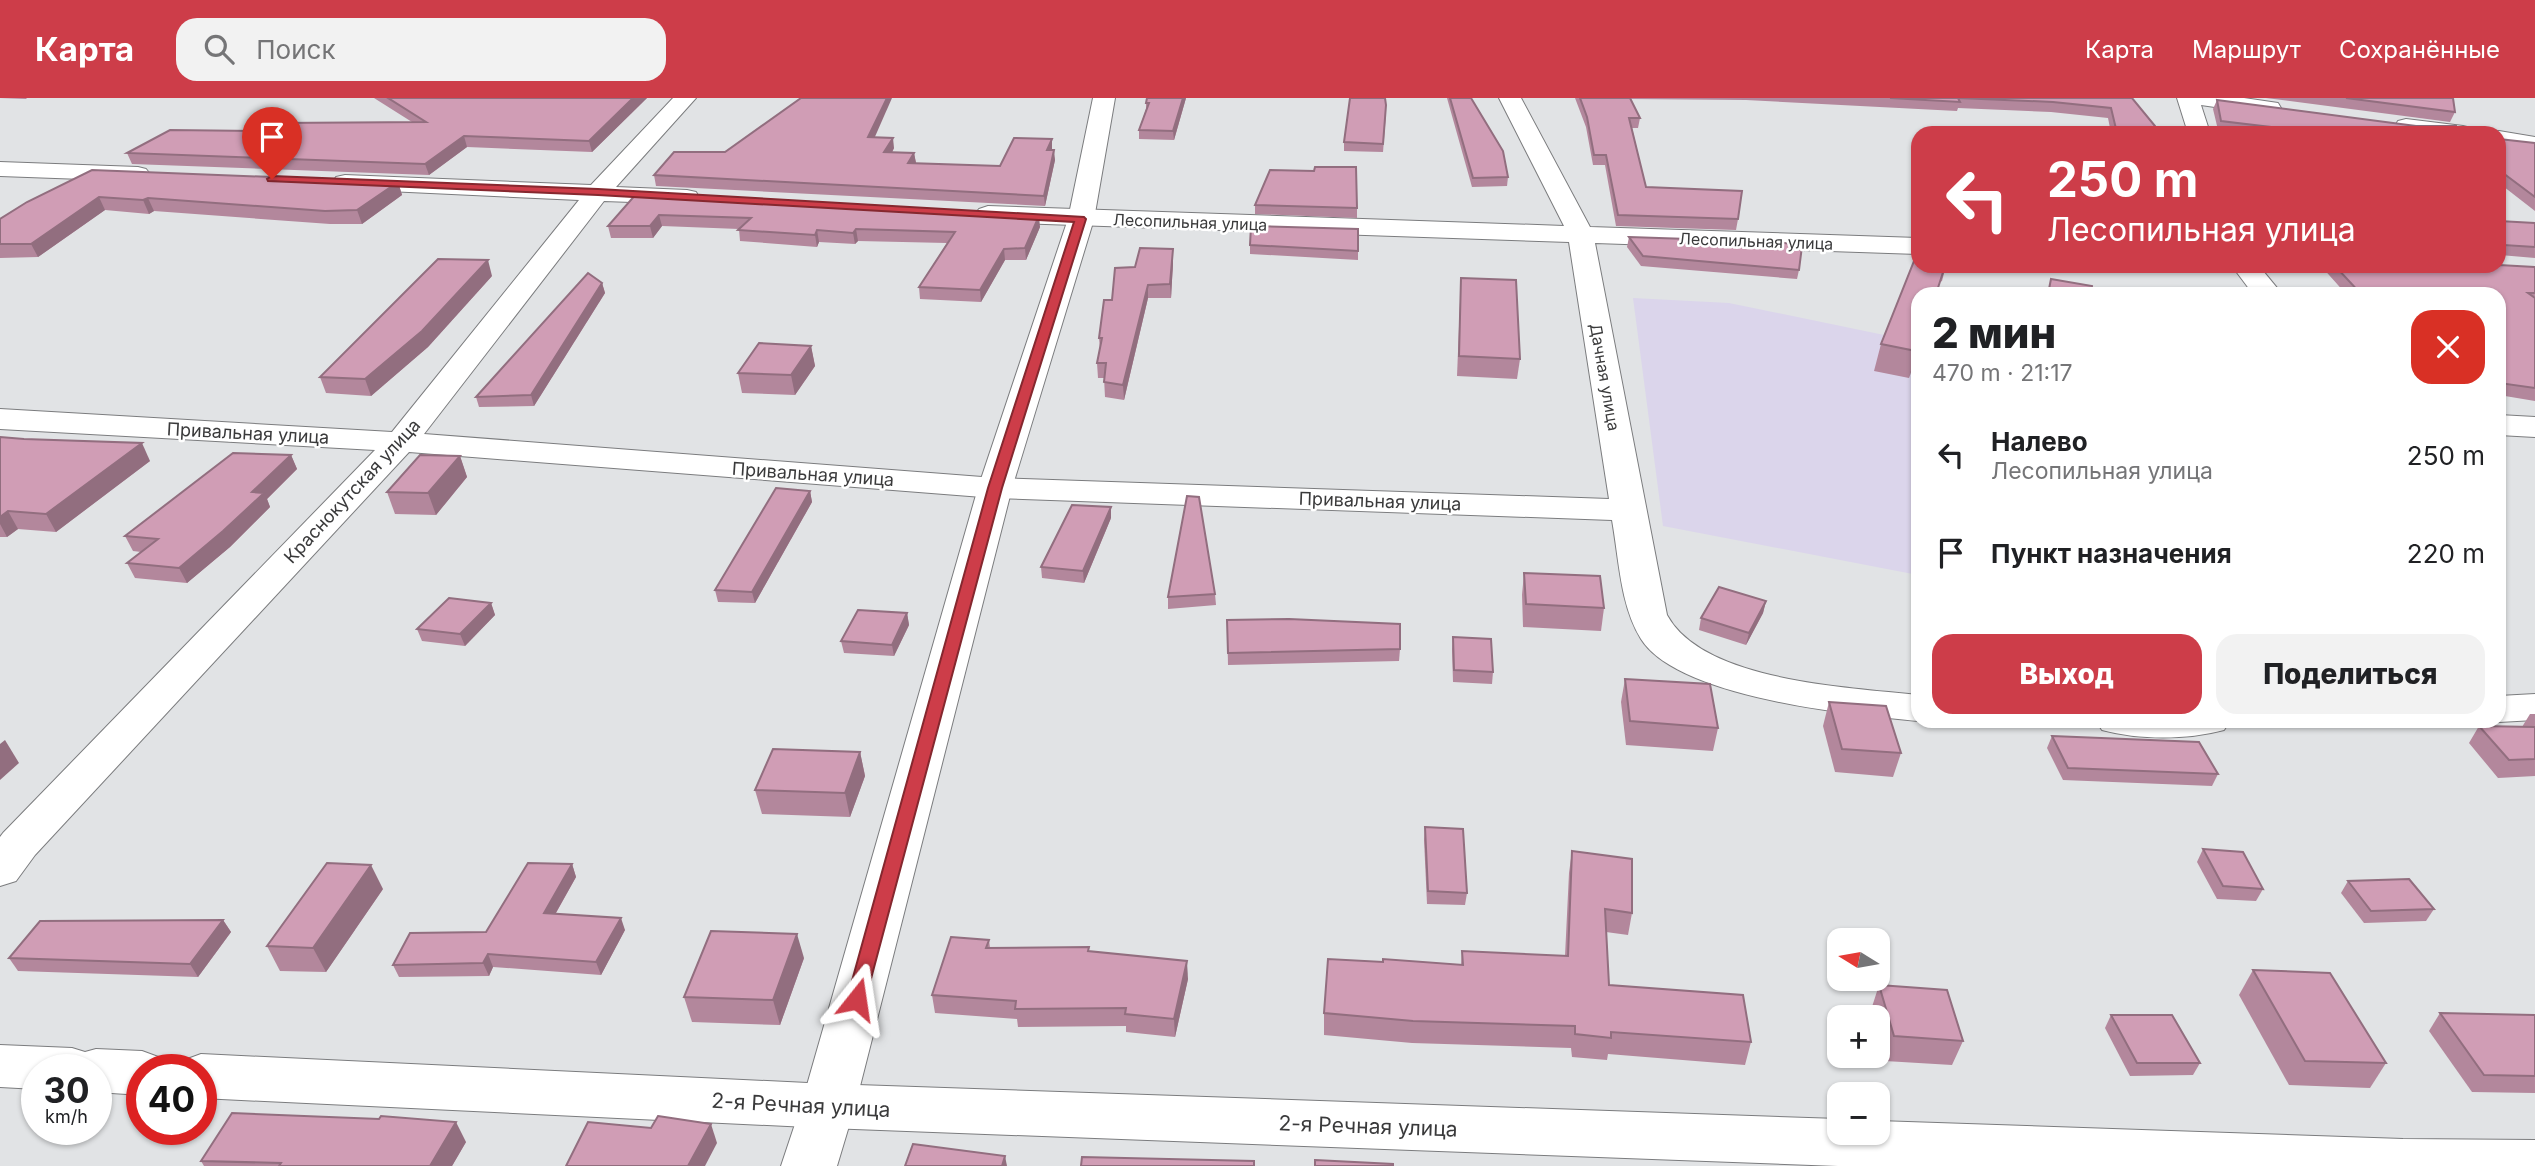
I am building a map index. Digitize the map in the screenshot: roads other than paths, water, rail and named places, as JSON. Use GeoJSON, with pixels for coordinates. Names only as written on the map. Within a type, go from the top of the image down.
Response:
{"type":"FeatureCollection","features":[{"type":"Feature","properties":{"kind":"street","name":"Краснокутская улица"},"geometry":{"type":"LineString","coordinates":[[0,869],[19,844],[401,442],[598,192],[685,98]]}},
{"type":"Feature","properties":{"kind":"street"},"geometry":{"type":"LineString","coordinates":[[808,1166],[828,1107],[995,488],[1081,219],[1104,98]]}},
{"type":"Feature","properties":{"kind":"street","name":"Дачная улица"},"geometry":{"type":"LineString","coordinates":[[1510,98],[1581,235],[1648,615],[1660,638],[1684,657],[1740,680],[1812,696],[1911,707]]}},
{"type":"Feature","properties":{"kind":"street"},"geometry":{"type":"LineString","coordinates":[[2188,98],[2197,126]]}},
{"type":"Feature","properties":{"kind":"street"},"geometry":{"type":"LineString","coordinates":[[2196,98],[2289,110]]}},
{"type":"Feature","properties":{"kind":"street"},"geometry":{"type":"LineString","coordinates":[[2383,122],[2412,126]]}},
{"type":"Feature","properties":{"kind":"street"},"geometry":{"type":"LineString","coordinates":[[2506,139],[2535,144]]}},
{"type":"Feature","properties":{"kind":"street"},"geometry":{"type":"LineString","coordinates":[[0,169],[167,175]]}},
{"type":"Feature","properties":{"kind":"street"},"geometry":{"type":"LineString","coordinates":[[320,181],[708,198]]}},
{"type":"Feature","properties":{"kind":"street","name":"Лесопильная улица"},"geometry":{"type":"LineString","coordinates":[[970,213],[1081,219],[1911,246]]}},
{"type":"Feature","properties":{"kind":"street"},"geometry":{"type":"LineString","coordinates":[[2251,273],[2262,287]]}},
{"type":"Feature","properties":{"kind":"street","name":"Привальная улица"},"geometry":{"type":"LineString","coordinates":[[0,419],[401,442],[995,488],[1628,510]]}},
{"type":"Feature","properties":{"kind":"street"},"geometry":{"type":"LineString","coordinates":[[2506,425],[2535,427]]}},
{"type":"Feature","properties":{"kind":"street"},"geometry":{"type":"LineString","coordinates":[[2506,709],[2535,707]]}},
{"type":"Feature","properties":{"kind":"street"},"geometry":{"type":"LineString","coordinates":[[0,1066],[21,1067]]}},
{"type":"Feature","properties":{"kind":"street","name":"2-я Речная улица"},"geometry":{"type":"LineString","coordinates":[[217,1077],[828,1107],[2403,1164],[2535,1164]]}}]}
